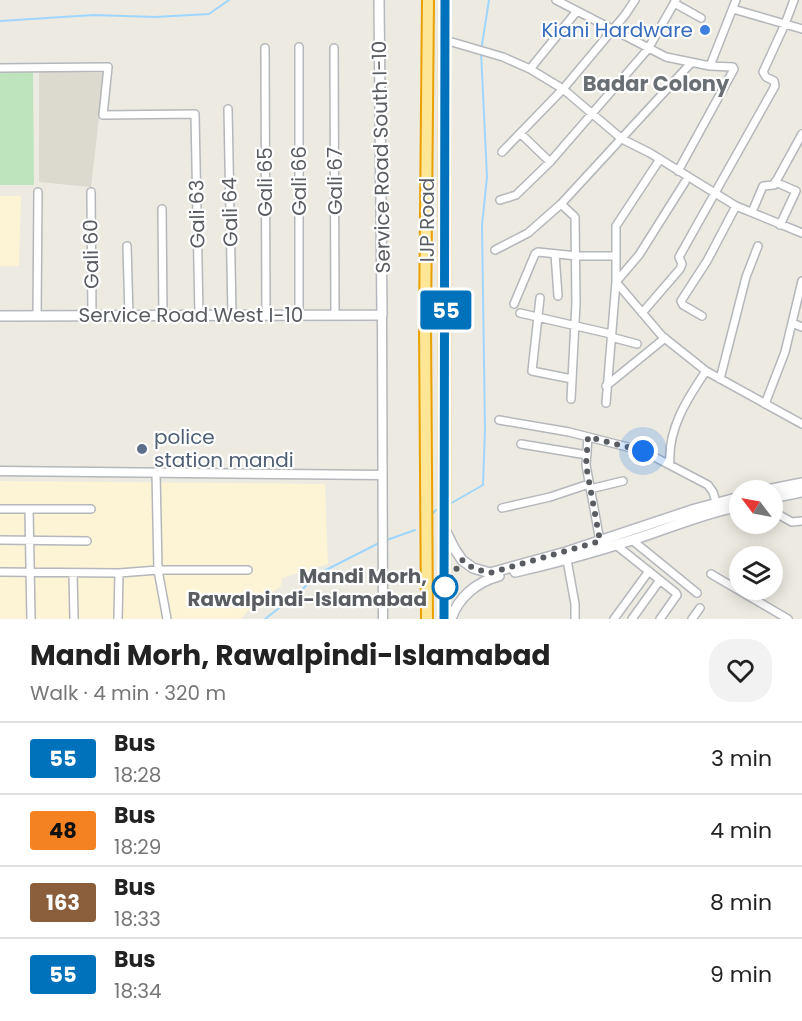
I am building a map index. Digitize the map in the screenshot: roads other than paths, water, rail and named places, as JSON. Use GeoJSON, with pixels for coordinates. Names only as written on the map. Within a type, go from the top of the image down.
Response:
{"type":"FeatureCollection","features":[{"type":"Feature","properties":{"kind":"highway","name":"IJP Road"},"geometry":{"type":"LineString","coordinates":[[427,619],[425,323],[428,0]]}},
{"type":"Feature","properties":{"kind":"highway","name":"IJP Road"},"geometry":{"type":"LineString","coordinates":[[444,619],[445,0]]}},
{"type":"Feature","properties":{"kind":"main road","name":"Service Road South I-10"},"geometry":{"type":"LineString","coordinates":[[379,0],[382,315]]}},
{"type":"Feature","properties":{"kind":"main road","name":"Service Road West I-10"},"geometry":{"type":"LineString","coordinates":[[0,316],[382,315]]}},
{"type":"Feature","properties":{"kind":"main road"},"geometry":{"type":"LineString","coordinates":[[783,487],[802,483]]}},
{"type":"Feature","properties":{"kind":"main road"},"geometry":{"type":"LineString","coordinates":[[783,496],[802,492]]}},
{"type":"Feature","properties":{"kind":"main road"},"geometry":{"type":"LineString","coordinates":[[451,619],[455,606],[464,595],[492,578],[567,560],[632,540],[729,501]]}},
{"type":"Feature","properties":{"kind":"main road"},"geometry":{"type":"LineString","coordinates":[[445,530],[462,560],[473,568],[490,573],[715,507],[729,506]]}},
{"type":"Feature","properties":{"kind":"street"},"geometry":{"type":"LineString","coordinates":[[556,0],[666,57],[710,66],[730,66],[734,69],[678,171]]}},
{"type":"Feature","properties":{"kind":"street"},"geometry":{"type":"LineString","coordinates":[[502,152],[563,89],[626,15],[635,0]]}},
{"type":"Feature","properties":{"kind":"street"},"geometry":{"type":"LineString","coordinates":[[710,66],[736,0]]}},
{"type":"Feature","properties":{"kind":"street"},"geometry":{"type":"LineString","coordinates":[[642,314],[680,269],[682,264],[679,257],[775,86],[774,81],[766,77],[763,72],[794,0]]}},
{"type":"Feature","properties":{"kind":"street"},"geometry":{"type":"LineString","coordinates":[[500,200],[516,195],[550,162],[648,49],[675,2],[701,18]]}},
{"type":"Feature","properties":{"kind":"street"},"geometry":{"type":"LineString","coordinates":[[733,9],[802,28]]}},
{"type":"Feature","properties":{"kind":"street"},"geometry":{"type":"LineString","coordinates":[[530,69],[577,11]]}},
{"type":"Feature","properties":{"kind":"street"},"geometry":{"type":"LineString","coordinates":[[445,40],[487,52],[530,69],[563,89],[622,139],[660,159],[736,206],[802,233]]}},
{"type":"Feature","properties":{"kind":"street","name":"Gali 66"},"geometry":{"type":"LineString","coordinates":[[299,47],[299,315]]}},
{"type":"Feature","properties":{"kind":"street","name":"Gali 65"},"geometry":{"type":"LineString","coordinates":[[265,48],[266,315]]}},
{"type":"Feature","properties":{"kind":"street","name":"Gali 67"},"geometry":{"type":"LineString","coordinates":[[334,48],[335,315]]}},
{"type":"Feature","properties":{"kind":"street"},"geometry":{"type":"LineString","coordinates":[[495,250],[528,233],[561,204],[691,63]]}},
{"type":"Feature","properties":{"kind":"street","name":"Gali 63"},"geometry":{"type":"LineString","coordinates":[[0,68],[108,67],[103,115],[195,114],[200,315]]}},
{"type":"Feature","properties":{"kind":"street","name":"Gali 64"},"geometry":{"type":"LineString","coordinates":[[228,109],[232,315]]}},
{"type":"Feature","properties":{"kind":"street"},"geometry":{"type":"LineString","coordinates":[[521,134],[550,162]]}},
{"type":"Feature","properties":{"kind":"street"},"geometry":{"type":"LineString","coordinates":[[752,212],[764,186],[773,185],[802,134]]}},
{"type":"Feature","properties":{"kind":"street"},"geometry":{"type":"LineString","coordinates":[[606,403],[616,282],[616,226],[660,159]]}},
{"type":"Feature","properties":{"kind":"street"},"geometry":{"type":"LineString","coordinates":[[616,282],[639,255],[685,182]]}},
{"type":"Feature","properties":{"kind":"street"},"geometry":{"type":"LineString","coordinates":[[775,182],[799,192],[780,225]]}},
{"type":"Feature","properties":{"kind":"street"},"geometry":{"type":"LineString","coordinates":[[37,315],[38,192]]}},
{"type":"Feature","properties":{"kind":"street","name":"Gali 60"},"geometry":{"type":"LineString","coordinates":[[91,192],[92,316]]}},
{"type":"Feature","properties":{"kind":"street"},"geometry":{"type":"LineString","coordinates":[[561,204],[575,217],[577,256],[571,399]]}},
{"type":"Feature","properties":{"kind":"street"},"geometry":{"type":"LineString","coordinates":[[702,316],[683,305],[681,301],[707,261],[736,206]]}},
{"type":"Feature","properties":{"kind":"street"},"geometry":{"type":"LineString","coordinates":[[162,209],[163,316]]}},
{"type":"Feature","properties":{"kind":"street"},"geometry":{"type":"LineString","coordinates":[[127,246],[129,316]]}},
{"type":"Feature","properties":{"kind":"street"},"geometry":{"type":"LineString","coordinates":[[720,379],[746,277],[758,246]]}},
{"type":"Feature","properties":{"kind":"street"},"geometry":{"type":"LineString","coordinates":[[514,304],[535,254],[538,252],[577,256],[616,256]]}},
{"type":"Feature","properties":{"kind":"street"},"geometry":{"type":"LineString","coordinates":[[555,254],[558,296]]}},
{"type":"Feature","properties":{"kind":"street"},"geometry":{"type":"LineString","coordinates":[[765,404],[781,366],[802,281]]}},
{"type":"Feature","properties":{"kind":"street"},"geometry":{"type":"LineString","coordinates":[[616,282],[642,314],[666,338],[706,371],[802,424]]}},
{"type":"Feature","properties":{"kind":"street"},"geometry":{"type":"LineString","coordinates":[[540,298],[532,371],[572,379]]}},
{"type":"Feature","properties":{"kind":"street"},"geometry":{"type":"LineString","coordinates":[[520,313],[611,335],[637,344]]}},
{"type":"Feature","properties":{"kind":"street"},"geometry":{"type":"LineString","coordinates":[[382,315],[383,619]]}},
{"type":"Feature","properties":{"kind":"street"},"geometry":{"type":"LineString","coordinates":[[792,323],[802,327]]}},
{"type":"Feature","properties":{"kind":"street"},"geometry":{"type":"LineString","coordinates":[[606,386],[666,338]]}},
{"type":"Feature","properties":{"kind":"street"},"geometry":{"type":"LineString","coordinates":[[670,465],[670,440],[681,411],[706,371]]}},
{"type":"Feature","properties":{"kind":"street"},"geometry":{"type":"LineString","coordinates":[[499,420],[569,432],[643,451],[708,485],[715,507]]}},
{"type":"Feature","properties":{"kind":"street"},"geometry":{"type":"LineString","coordinates":[[588,437],[586,455],[589,486],[600,541]]}},
{"type":"Feature","properties":{"kind":"street"},"geometry":{"type":"LineString","coordinates":[[521,444],[586,455]]}},
{"type":"Feature","properties":{"kind":"street"},"geometry":{"type":"LineString","coordinates":[[0,471],[382,475]]}},
{"type":"Feature","properties":{"kind":"street"},"geometry":{"type":"LineString","coordinates":[[156,472],[158,570],[168,619]]}},
{"type":"Feature","properties":{"kind":"street"},"geometry":{"type":"LineString","coordinates":[[502,508],[589,486],[623,481]]}},
{"type":"Feature","properties":{"kind":"street"},"geometry":{"type":"LineString","coordinates":[[0,509],[91,509]]}},
{"type":"Feature","properties":{"kind":"street"},"geometry":{"type":"LineString","coordinates":[[29,509],[31,619]]}},
{"type":"Feature","properties":{"kind":"street"},"geometry":{"type":"LineString","coordinates":[[783,518],[802,528]]}},
{"type":"Feature","properties":{"kind":"street"},"geometry":{"type":"LineString","coordinates":[[792,522],[802,521]]}},
{"type":"Feature","properties":{"kind":"street"},"geometry":{"type":"LineString","coordinates":[[0,540],[87,541]]}},
{"type":"Feature","properties":{"kind":"street"},"geometry":{"type":"LineString","coordinates":[[632,540],[697,593]]}},
{"type":"Feature","properties":{"kind":"street"},"geometry":{"type":"LineString","coordinates":[[616,545],[677,595],[660,619]]}},
{"type":"Feature","properties":{"kind":"street"},"geometry":{"type":"LineString","coordinates":[[567,560],[575,604],[575,619]]}},
{"type":"Feature","properties":{"kind":"street"},"geometry":{"type":"LineString","coordinates":[[0,572],[119,573],[158,570],[248,570]]}},
{"type":"Feature","properties":{"kind":"street"},"geometry":{"type":"LineString","coordinates":[[614,619],[649,571]]}},
{"type":"Feature","properties":{"kind":"street"},"geometry":{"type":"LineString","coordinates":[[73,573],[74,619]]}},
{"type":"Feature","properties":{"kind":"street"},"geometry":{"type":"LineString","coordinates":[[118,619],[119,573]]}},
{"type":"Feature","properties":{"kind":"street"},"geometry":{"type":"LineString","coordinates":[[711,574],[788,619]]}},
{"type":"Feature","properties":{"kind":"street"},"geometry":{"type":"LineString","coordinates":[[632,619],[660,580]]}},
{"type":"Feature","properties":{"kind":"street"},"geometry":{"type":"LineString","coordinates":[[692,619],[699,608]]}},
{"type":"Feature","properties":{"kind":"waterway"},"geometry":{"type":"LineString","coordinates":[[0,21],[94,15],[155,17],[209,14],[229,0]]}},
{"type":"Feature","properties":{"kind":"waterway"},"geometry":{"type":"LineString","coordinates":[[448,505],[483,485],[485,429],[482,225],[487,177],[481,51],[489,0]]}},
{"type":"Feature","properties":{"kind":"waterway"},"geometry":{"type":"LineString","coordinates":[[431,515],[436,510]]}},
{"type":"Feature","properties":{"kind":"waterway"},"geometry":{"type":"LineString","coordinates":[[384,541],[415,530]]}},
{"type":"Feature","properties":{"kind":"waterway"},"geometry":{"type":"LineString","coordinates":[[265,619],[301,591],[316,575],[379,543]]}},
{"type":"Feature","properties":{"kind":"place","name":"Kiani Hardware"},"geometry":{"type":"Point","coordinates":[705,30]}},
{"type":"Feature","properties":{"kind":"place","name":"police station mandi"},"geometry":{"type":"Point","coordinates":[142,449]}},
{"type":"Feature","properties":{"kind":"place","name":"Mandi Morh, Rawalpindi-Islamabad"},"geometry":{"type":"Point","coordinates":[445,587]}},
{"type":"Feature","properties":{"kind":"district","name":"Badar Colony"},"geometry":{"type":"Point","coordinates":[656,83]}}]}
